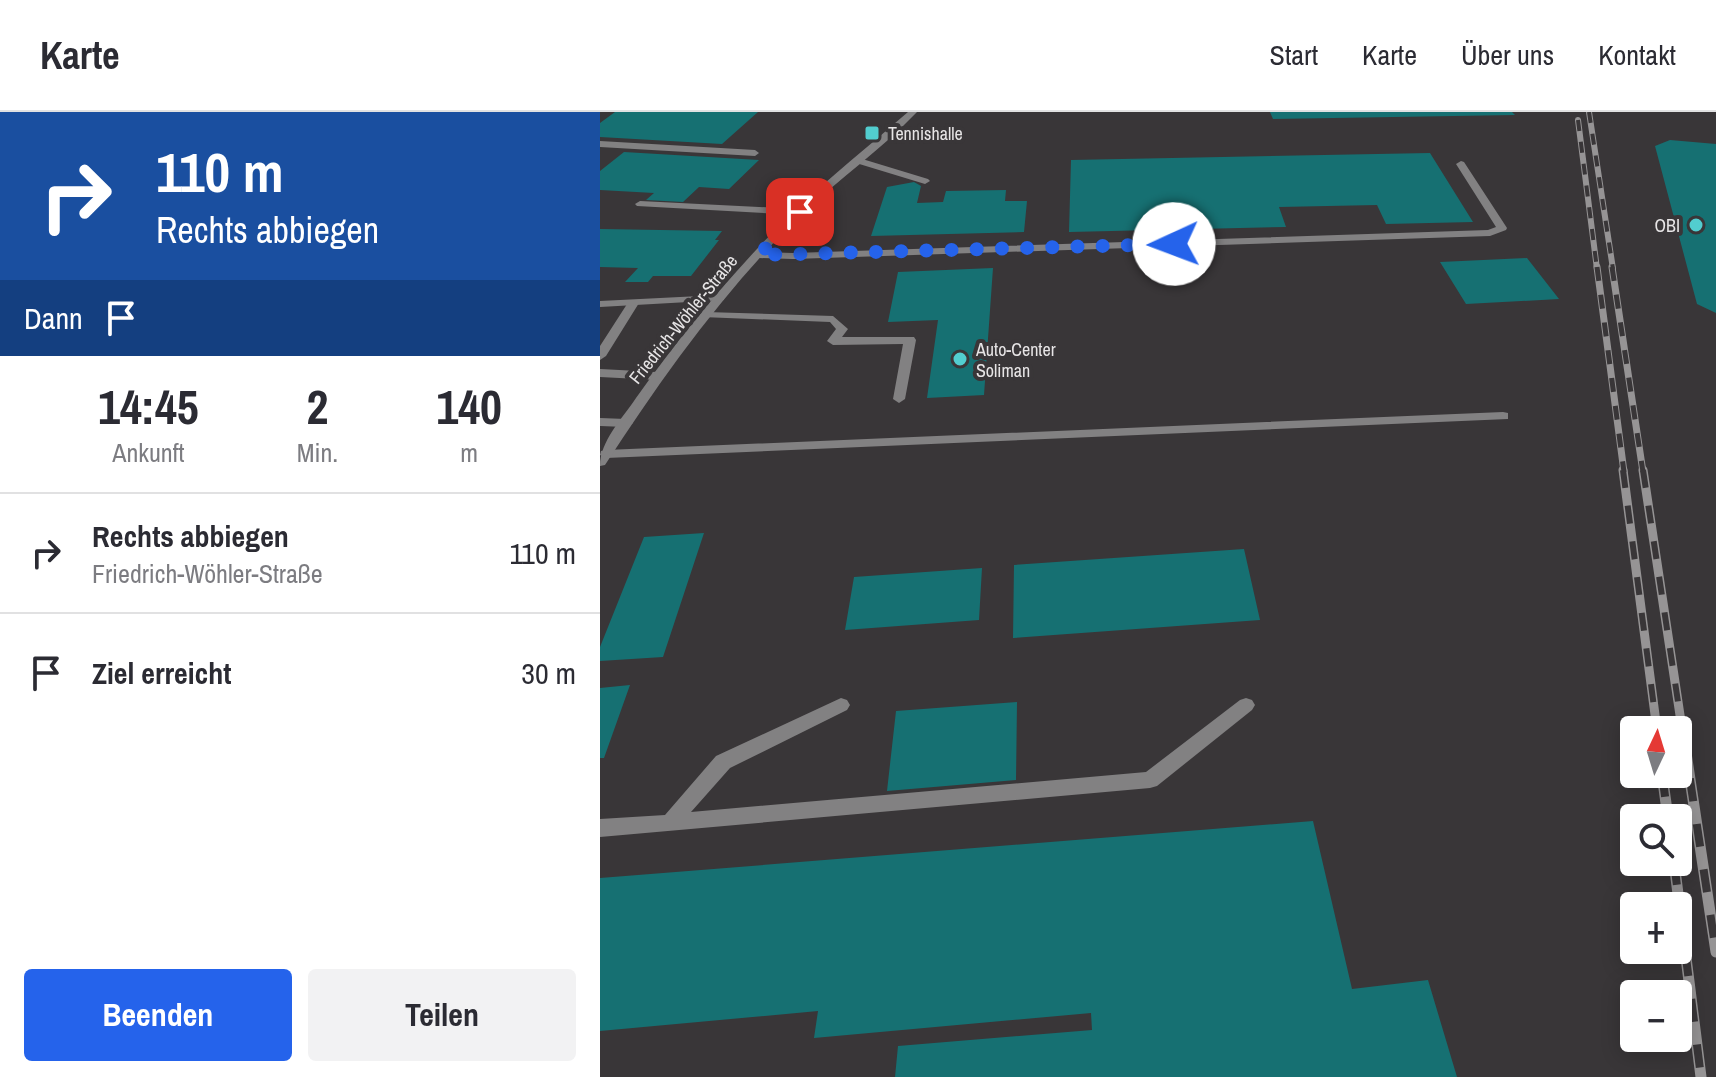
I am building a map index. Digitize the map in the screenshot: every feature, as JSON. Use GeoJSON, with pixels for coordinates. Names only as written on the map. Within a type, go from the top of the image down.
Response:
{"type":"FeatureCollection","features":[{"type":"Feature","properties":{"kind":"street","name":"Friedrich-Wöhler-Straße"},"geometry":{"type":"LineString","coordinates":[[603,458],[658,376],[720,298],[800,212],[913,112]]}},
{"type":"Feature","properties":{"kind":"street"},"geometry":{"type":"LineString","coordinates":[[600,144],[755,153]]}},
{"type":"Feature","properties":{"kind":"street"},"geometry":{"type":"LineString","coordinates":[[859,161],[925,181]]}},
{"type":"Feature","properties":{"kind":"street"},"geometry":{"type":"LineString","coordinates":[[759,255],[809,256],[1475,234],[1502,228],[1461,164]]}},
{"type":"Feature","properties":{"kind":"street"},"geometry":{"type":"LineString","coordinates":[[640,204],[800,212]]}},
{"type":"Feature","properties":{"kind":"street"},"geometry":{"type":"LineString","coordinates":[[600,304],[720,298]]}},
{"type":"Feature","properties":{"kind":"street"},"geometry":{"type":"LineString","coordinates":[[600,356],[633,303]]}},
{"type":"Feature","properties":{"kind":"street"},"geometry":{"type":"LineString","coordinates":[[706,315],[833,319],[842,329],[833,341],[910,340],[899,399]]}},
{"type":"Feature","properties":{"kind":"street"},"geometry":{"type":"LineString","coordinates":[[600,373],[658,376]]}},
{"type":"Feature","properties":{"kind":"street"},"geometry":{"type":"LineString","coordinates":[[603,458],[1503,416]]}},
{"type":"Feature","properties":{"kind":"street"},"geometry":{"type":"LineString","coordinates":[[600,422],[626,423]]}},
{"type":"Feature","properties":{"kind":"street"},"geometry":{"type":"LineString","coordinates":[[670,823],[723,762],[841,705]]}},
{"type":"Feature","properties":{"kind":"street"},"geometry":{"type":"LineString","coordinates":[[600,828],[1150,780],[1246,705]]}},
{"type":"Feature","properties":{"kind":"building"},"geometry":{"type":"Polygon","coordinates":[[[615,112],[758,112],[722,144],[600,137],[600,123],[615,112]]]}},
{"type":"Feature","properties":{"kind":"building"},"geometry":{"type":"Polygon","coordinates":[[[1270,112],[1512,112],[1515,115],[1273,119],[1270,112]]]}},
{"type":"Feature","properties":{"kind":"building","name":"OBI"},"geometry":{"type":"Polygon","coordinates":[[[1670,140],[1716,144],[1716,313],[1697,304],[1655,146],[1670,140]]]}},
{"type":"Feature","properties":{"kind":"building"},"geometry":{"type":"Polygon","coordinates":[[[624,152],[759,160],[729,189],[699,187],[683,202],[646,200],[654,193],[600,190],[600,171],[624,152]]]}},
{"type":"Feature","properties":{"kind":"building"},"geometry":{"type":"Polygon","coordinates":[[[1430,153],[1473,222],[1386,224],[1377,205],[1279,207],[1286,227],[1069,232],[1071,160],[1430,153]]]}},
{"type":"Feature","properties":{"kind":"building"},"geometry":{"type":"Polygon","coordinates":[[[914,182],[921,186],[917,203],[943,202],[946,191],[1006,190],[1005,201],[1027,201],[1024,232],[871,236],[887,187],[914,182]]]}},
{"type":"Feature","properties":{"kind":"building"},"geometry":{"type":"Polygon","coordinates":[[[600,229],[722,231],[715,240],[719,240],[691,276],[653,276],[648,282],[625,282],[638,268],[600,267],[600,229]]]}},
{"type":"Feature","properties":{"kind":"building"},"geometry":{"type":"Polygon","coordinates":[[[1527,258],[1559,299],[1466,304],[1440,262],[1527,258]]]}},
{"type":"Feature","properties":{"kind":"building","name":"Auto-Center Soliman"},"geometry":{"type":"Polygon","coordinates":[[[993,268],[984,395],[927,398],[938,320],[888,322],[898,272],[993,268]]]}},
{"type":"Feature","properties":{"kind":"building"},"geometry":{"type":"Polygon","coordinates":[[[704,533],[663,657],[600,661],[600,647],[644,537],[704,533]]]}},
{"type":"Feature","properties":{"kind":"building"},"geometry":{"type":"Polygon","coordinates":[[[1244,549],[1260,620],[1013,638],[1014,565],[1244,549]]]}},
{"type":"Feature","properties":{"kind":"building"},"geometry":{"type":"Polygon","coordinates":[[[982,568],[979,620],[845,630],[854,577],[982,568]]]}},
{"type":"Feature","properties":{"kind":"building"},"geometry":{"type":"Polygon","coordinates":[[[630,685],[604,758],[600,758],[600,688],[630,685]]]}},
{"type":"Feature","properties":{"kind":"building"},"geometry":{"type":"Polygon","coordinates":[[[1017,702],[1016,780],[887,791],[896,711],[1017,702]]]}},
{"type":"Feature","properties":{"kind":"building"},"geometry":{"type":"Polygon","coordinates":[[[1313,821],[1352,989],[1428,980],[1457,1077],[895,1077],[898,1046],[1092,1030],[1091,1013],[814,1038],[818,1011],[600,1031],[600,878],[1313,821]]]}},
{"type":"Feature","properties":{"kind":"railway"},"geometry":{"type":"LineString","coordinates":[[1589,112],[1613,269]]}},
{"type":"Feature","properties":{"kind":"railway"},"geometry":{"type":"LineString","coordinates":[[1578,120],[1597,269]]}},
{"type":"Feature","properties":{"kind":"railway"},"geometry":{"type":"LineString","coordinates":[[1597,267],[1624,472]]}},
{"type":"Feature","properties":{"kind":"railway"},"geometry":{"type":"LineString","coordinates":[[1612,267],[1643,472]]}},
{"type":"Feature","properties":{"kind":"railway"},"geometry":{"type":"LineString","coordinates":[[1623,470],[1655,716]]}},
{"type":"Feature","properties":{"kind":"railway"},"geometry":{"type":"LineString","coordinates":[[1643,470],[1680,716]]}},
{"type":"Feature","properties":{"kind":"railway"},"geometry":{"type":"LineString","coordinates":[[1664,788],[1666,804]]}},
{"type":"Feature","properties":{"kind":"railway"},"geometry":{"type":"LineString","coordinates":[[1691,788],[1716,952]]}},
{"type":"Feature","properties":{"kind":"railway"},"geometry":{"type":"LineString","coordinates":[[1676,876],[1701,1077]]}},
{"type":"Feature","properties":{"kind":"place","name":"Tennishalle"},"geometry":{"type":"Point","coordinates":[872,133]}},
{"type":"Feature","properties":{"kind":"place","name":"OBI"},"geometry":{"type":"Point","coordinates":[1696,225]}},
{"type":"Feature","properties":{"kind":"place","name":"Auto-Center Soliman"},"geometry":{"type":"Point","coordinates":[960,359]}},
{"type":"Feature","properties":{"kind":"route"},"geometry":{"type":"LineString","coordinates":[[800,212],[759,255],[1174,244]]}}]}
